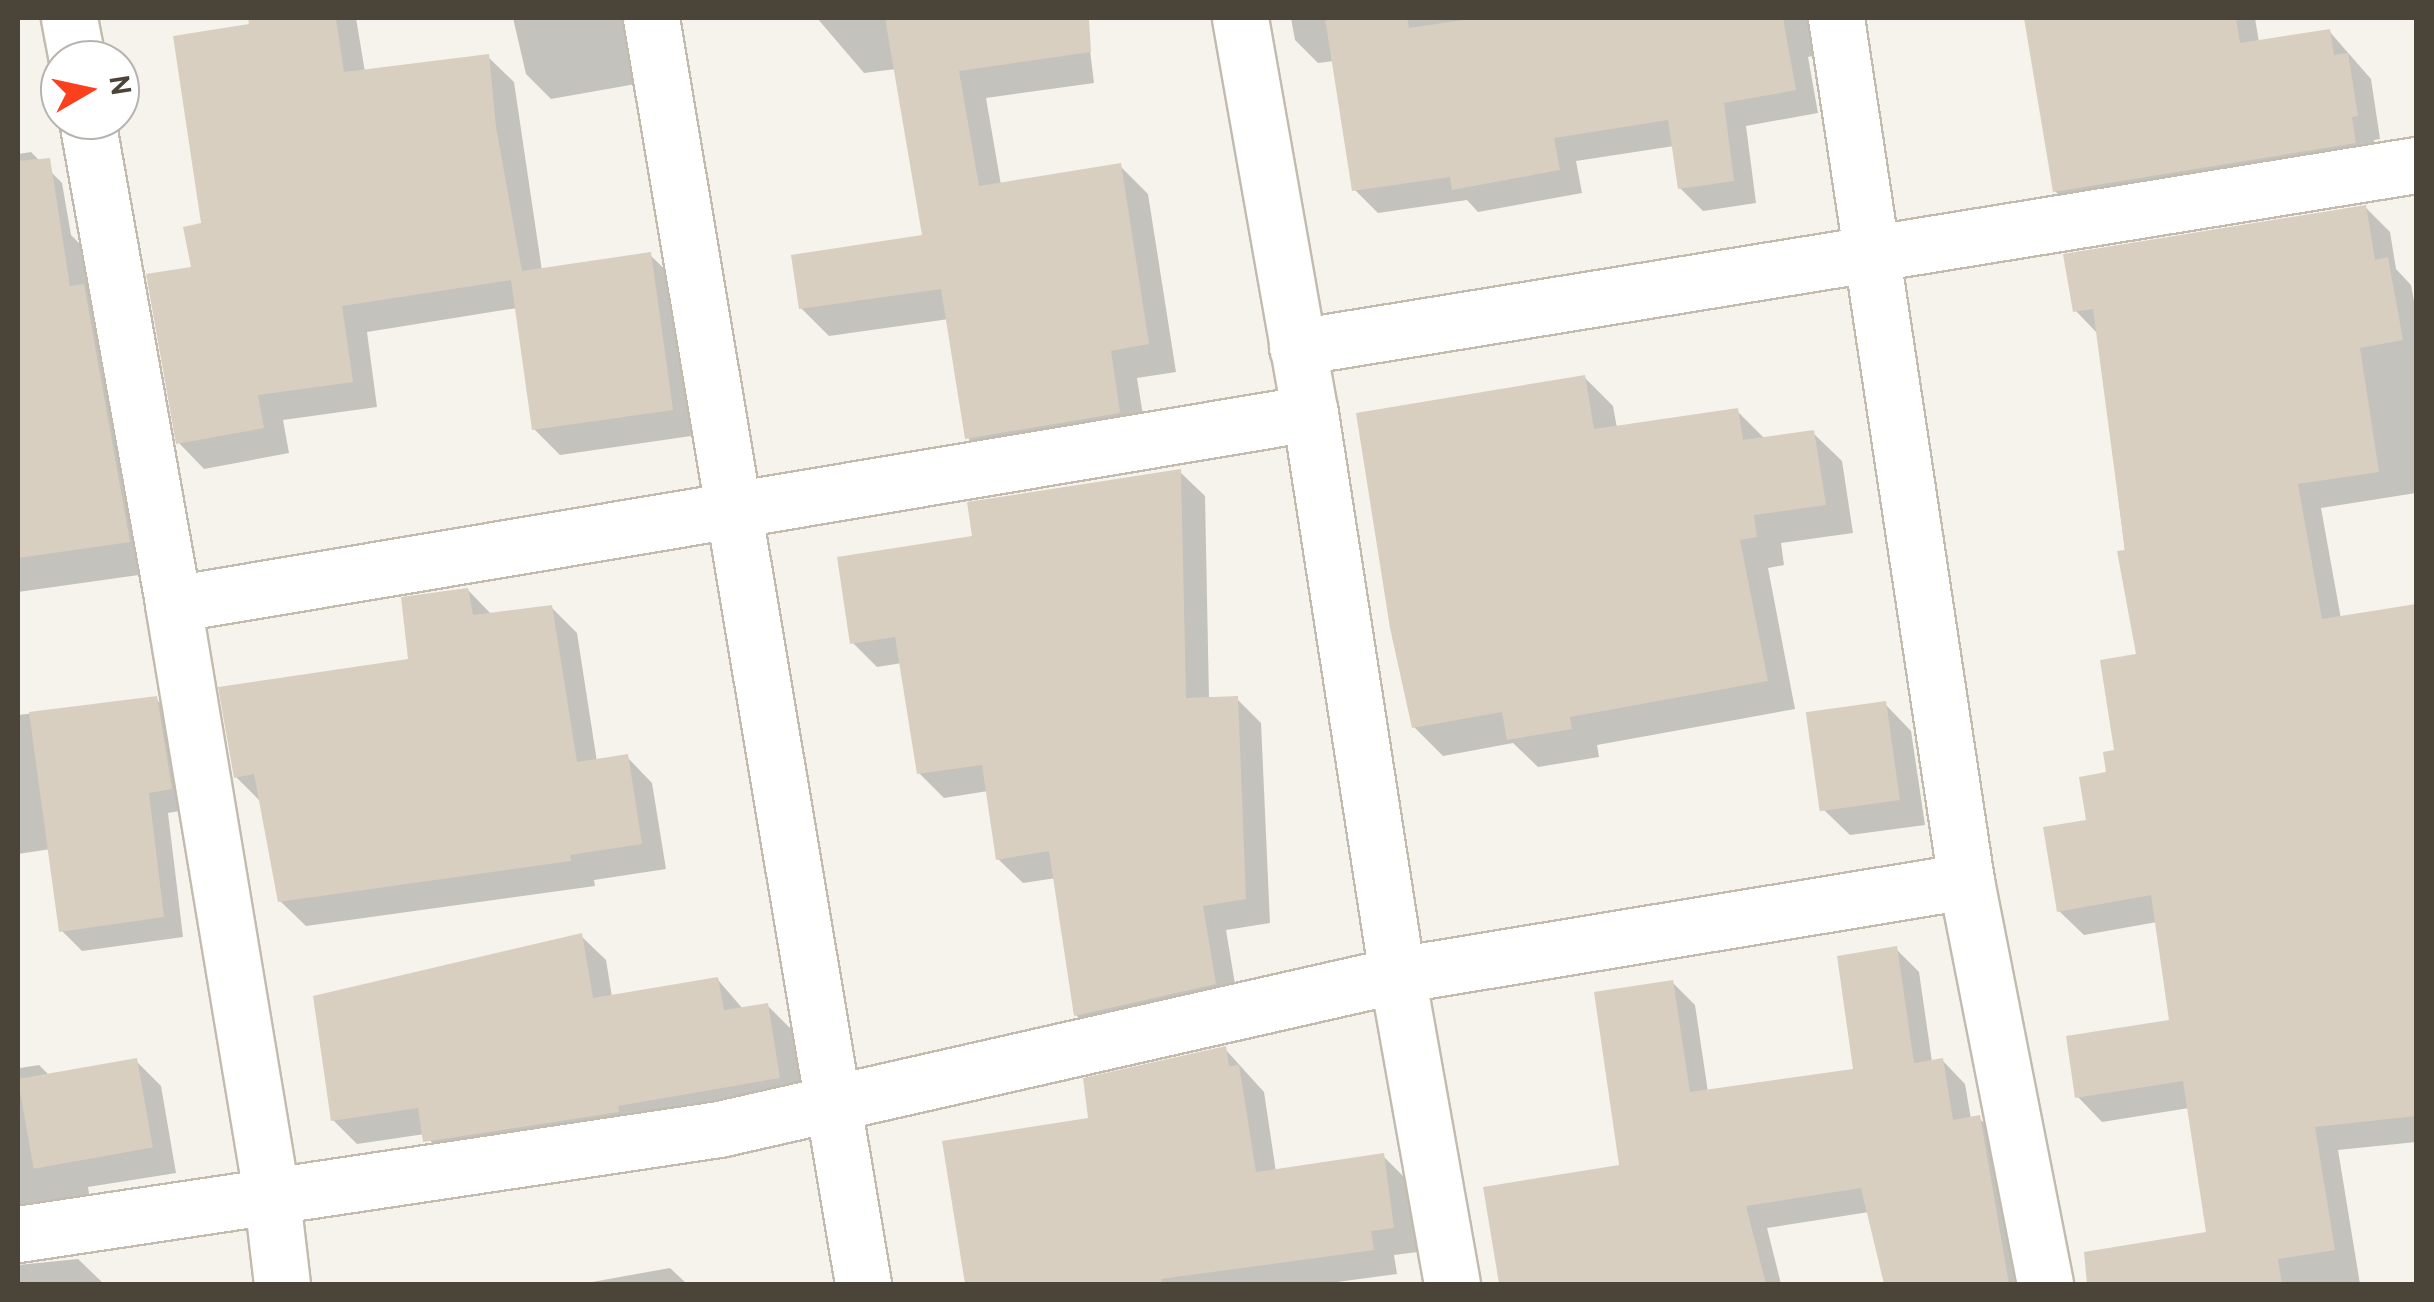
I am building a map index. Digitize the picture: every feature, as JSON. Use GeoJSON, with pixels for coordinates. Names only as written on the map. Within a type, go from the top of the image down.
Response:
{"type":"FeatureCollection","features":[{"type":"Feature","properties":{"kind":"street"},"geometry":{"type":"LineString","coordinates":[[651,18],[730,511],[863,1284]]}},
{"type":"Feature","properties":{"kind":"street"},"geometry":{"type":"LineString","coordinates":[[1240,18],[1310,413],[1397,976],[1452,1284]]}},
{"type":"Feature","properties":{"kind":"street"},"geometry":{"type":"LineString","coordinates":[[1836,18],[1966,881],[2045,1284]]}},
{"type":"Feature","properties":{"kind":"street"},"geometry":{"type":"LineString","coordinates":[[91,140],[173,604],[272,1200],[282,1284]]}},
{"type":"Feature","properties":{"kind":"street"},"geometry":{"type":"LineString","coordinates":[[1297,347],[2416,165]]}},
{"type":"Feature","properties":{"kind":"street"},"geometry":{"type":"LineString","coordinates":[[173,604],[1310,413]]}},
{"type":"Feature","properties":{"kind":"street"},"geometry":{"type":"LineString","coordinates":[[18,1234],[272,1200],[720,1128],[1397,976],[1966,881]]}},
{"type":"Feature","properties":{"kind":"building"},"geometry":{"type":"Polygon","coordinates":[[[248,18],[336,18],[344,72],[489,54],[496,127],[522,271],[651,252],[673,410],[532,430],[511,280],[342,306],[353,382],[258,395],[264,428],[176,444],[146,274],[191,267],[183,227],[201,223],[173,36],[249,24],[248,18]]]}},
{"type":"Feature","properties":{"kind":"building"},"geometry":{"type":"Polygon","coordinates":[[[885,18],[1089,18],[1091,52],[959,71],[979,186],[1121,163],[1149,344],[1111,351],[1120,413],[965,439],[941,289],[799,309],[791,255],[922,235],[885,18]]]}},
{"type":"Feature","properties":{"kind":"building"},"geometry":{"type":"Polygon","coordinates":[[[1325,18],[1407,18],[1409,28],[1477,18],[1783,18],[1796,90],[1724,103],[1734,181],[1678,189],[1668,120],[1554,138],[1560,170],[1452,190],[1450,177],[1352,191],[1325,18]]]}},
{"type":"Feature","properties":{"kind":"building"},"geometry":{"type":"Polygon","coordinates":[[[2024,18],[2236,18],[2240,43],[2330,29],[2334,55],[2348,53],[2358,116],[2352,117],[2356,143],[2053,192],[2024,18]]]}},
{"type":"Feature","properties":{"kind":"building"},"geometry":{"type":"Polygon","coordinates":[[[50,158],[70,286],[84,284],[130,542],[18,558],[18,161],[50,158]]]}},
{"type":"Feature","properties":{"kind":"building"},"geometry":{"type":"Polygon","coordinates":[[[2366,205],[2375,260],[2388,257],[2403,340],[2360,348],[2379,472],[2298,484],[2322,619],[2416,604],[2416,1116],[2315,1127],[2335,1250],[2278,1259],[2282,1284],[2087,1284],[2084,1252],[2206,1232],[2183,1081],[2075,1098],[2066,1036],[2169,1020],[2151,895],[2057,912],[2043,827],[2086,820],[2079,777],[2106,772],[2103,752],[2114,750],[2100,660],[2136,654],[2117,551],[2125,550],[2093,309],[2073,312],[2063,254],[2366,205]]]}},
{"type":"Feature","properties":{"kind":"building"},"geometry":{"type":"Polygon","coordinates":[[[1585,375],[1594,429],[1738,408],[1743,440],[1814,430],[1826,505],[1754,515],[1757,537],[1740,540],[1768,681],[1570,717],[1572,729],[1507,740],[1502,712],[1412,728],[1390,628],[1356,413],[1585,375]]]}},
{"type":"Feature","properties":{"kind":"building"},"geometry":{"type":"Polygon","coordinates":[[[1181,469],[1186,698],[1238,696],[1246,899],[1203,906],[1216,984],[1074,1016],[1049,851],[996,860],[982,765],[917,774],[895,637],[850,644],[837,557],[972,536],[967,502],[1181,469]]]}},
{"type":"Feature","properties":{"kind":"building"},"geometry":{"type":"Polygon","coordinates":[[[468,588],[473,615],[552,605],[577,762],[628,754],[642,844],[570,855],[571,861],[278,902],[254,774],[234,778],[218,687],[408,659],[401,597],[468,588]]]}},
{"type":"Feature","properties":{"kind":"building"},"geometry":{"type":"Polygon","coordinates":[[[157,696],[172,789],[149,793],[164,917],[59,932],[29,712],[157,696]]]}},
{"type":"Feature","properties":{"kind":"building"},"geometry":{"type":"Polygon","coordinates":[[[1886,701],[1900,800],[1820,811],[1806,712],[1886,701]]]}},
{"type":"Feature","properties":{"kind":"building"},"geometry":{"type":"Polygon","coordinates":[[[582,933],[593,998],[718,977],[724,1010],[768,1003],[780,1078],[618,1106],[619,1112],[423,1142],[418,1108],[331,1121],[313,996],[582,933]]]}},
{"type":"Feature","properties":{"kind":"building"},"geometry":{"type":"Polygon","coordinates":[[[1897,946],[1914,1063],[1943,1058],[1953,1120],[1980,1115],[2009,1284],[1884,1284],[1861,1188],[1746,1206],[1766,1284],[1499,1284],[1483,1187],[1619,1165],[1594,992],[1673,980],[1690,1092],[1853,1069],[1837,956],[1897,946]]]}},
{"type":"Feature","properties":{"kind":"building"},"geometry":{"type":"Polygon","coordinates":[[[1226,1046],[1229,1066],[1239,1065],[1256,1172],[1384,1153],[1394,1228],[1371,1231],[1374,1250],[1161,1279],[1162,1284],[965,1284],[942,1141],[1088,1118],[1083,1078],[1226,1046]]]}},
{"type":"Feature","properties":{"kind":"building"},"geometry":{"type":"Polygon","coordinates":[[[137,1058],[153,1148],[34,1169],[18,1079],[137,1058]]]}}]}
